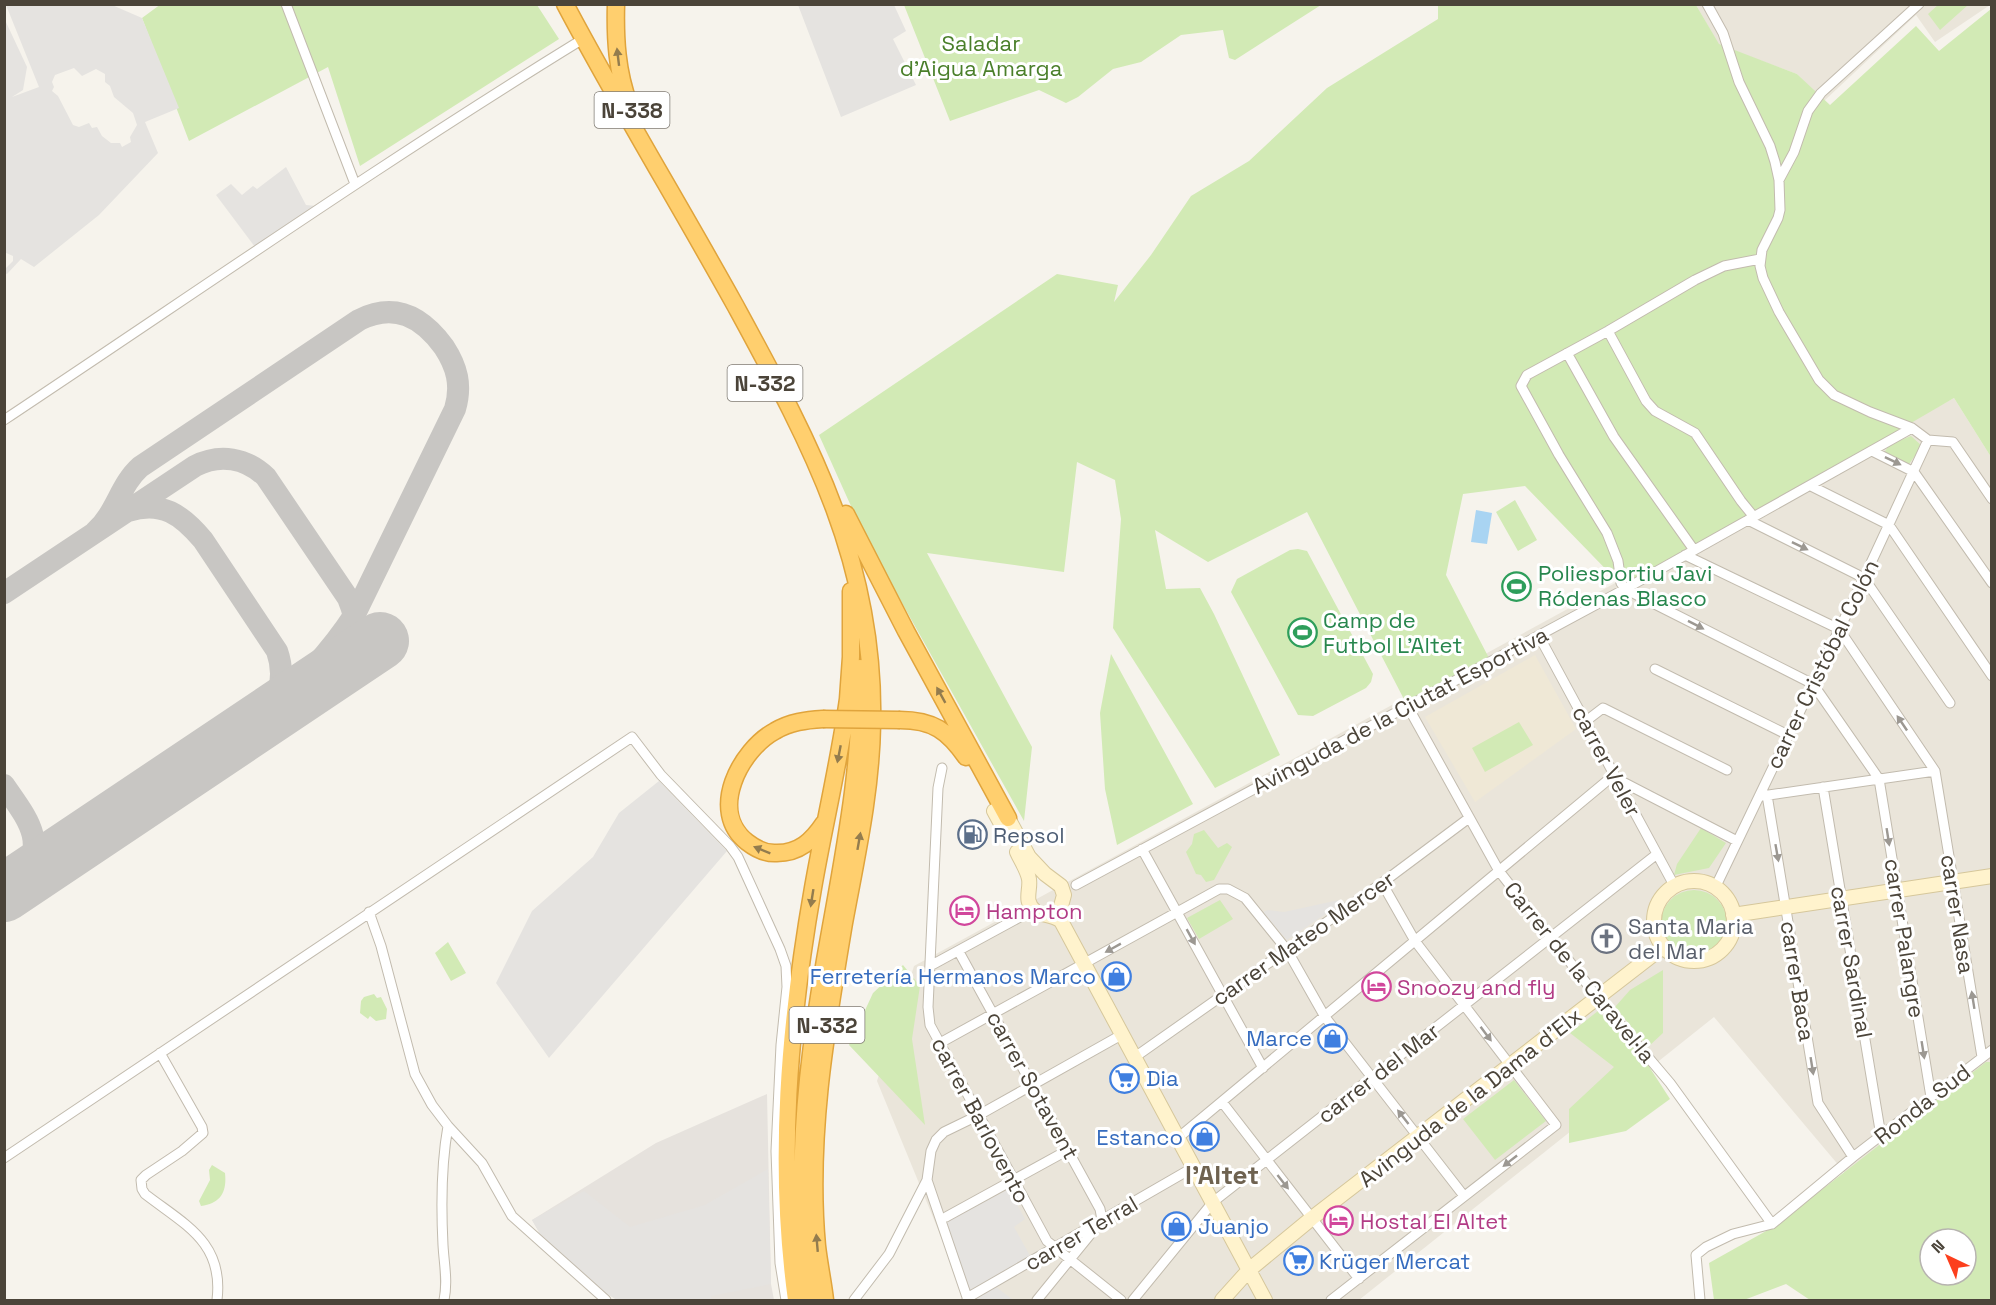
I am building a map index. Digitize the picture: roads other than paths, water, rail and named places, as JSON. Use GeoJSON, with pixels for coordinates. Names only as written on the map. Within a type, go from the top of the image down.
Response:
{"type":"FeatureCollection","features":[{"type":"Feature","properties":{"kind":"highway"},"geometry":{"type":"LineString","coordinates":[[556,4],[578,42]]}},
{"type":"Feature","properties":{"kind":"highway","name":"N-332"},"geometry":{"type":"LineString","coordinates":[[565,4],[777,381],[820,468],[846,539],[860,588],[868,641],[873,721],[872,752],[865,806],[830,1008],[816,1128],[814,1179],[817,1248],[825,1300]]}},
{"type":"Feature","properties":{"kind":"highway","name":"N-338"},"geometry":{"type":"LineString","coordinates":[[616,4],[616,44],[621,79],[628,103],[681,207]]}},
{"type":"Feature","properties":{"kind":"highway","name":"N-332"},"geometry":{"type":"LineString","coordinates":[[578,42],[796,443],[836,535],[850,591],[857,629],[860,670],[858,757],[815,1020],[803,1130],[801,1190],[804,1241],[812,1300]]}},
{"type":"Feature","properties":{"kind":"highway","name":"N-332"},"geometry":{"type":"LineString","coordinates":[[606,80],[656,184]]}},
{"type":"Feature","properties":{"kind":"highway"},"geometry":{"type":"LineString","coordinates":[[820,468],[846,513],[1001,814]]}},
{"type":"Feature","properties":{"kind":"highway"},"geometry":{"type":"LineString","coordinates":[[796,1300],[787,1210],[785,1153],[787,1097],[800,969],[843,732],[850,678],[850,591]]}},
{"type":"Feature","properties":{"kind":"highway"},"geometry":{"type":"LineString","coordinates":[[826,820],[819,832],[797,850],[771,854],[754,847],[743,839],[736,827],[730,795],[737,771],[757,743],[783,727],[808,720],[900,720],[925,723],[935,726],[949,736],[966,758],[1001,814]]}},
{"type":"Feature","properties":{"kind":"street"},"geometry":{"type":"LineString","coordinates":[[286,4],[355,184]]}},
{"type":"Feature","properties":{"kind":"street"},"geometry":{"type":"LineString","coordinates":[[1779,180],[1794,152],[1813,102],[1919,4]]}},
{"type":"Feature","properties":{"kind":"street"},"geometry":{"type":"LineString","coordinates":[[1710,6],[1723,33],[1739,82],[1770,146],[1779,180],[1778,218],[1762,250],[1761,272],[1771,297],[1795,341],[1826,388],[1846,402],[1912,428],[1928,440],[1953,442],[1992,498]]}},
{"type":"Feature","properties":{"kind":"street"},"geometry":{"type":"LineString","coordinates":[[4,420],[355,184],[578,42]]}},
{"type":"Feature","properties":{"kind":"street"},"geometry":{"type":"LineString","coordinates":[[1760,259],[1724,266],[1695,280],[1527,375],[1521,387],[1607,533],[1618,561],[1621,583],[1625,589],[1813,684],[1879,779]]}},
{"type":"Feature","properties":{"kind":"street"},"geometry":{"type":"LineString","coordinates":[[1608,331],[1646,401],[1655,411],[1695,433],[1751,518],[1864,578],[1950,703]]}},
{"type":"Feature","properties":{"kind":"street"},"geometry":{"type":"LineString","coordinates":[[1567,353],[1614,437],[1690,552],[1839,629],[1935,771],[1763,796]]}},
{"type":"Feature","properties":{"kind":"street","name":"Avinguda de la Ciutat Esportiva"},"geometry":{"type":"LineString","coordinates":[[1076,885],[1625,589],[1912,428]]}},
{"type":"Feature","properties":{"kind":"street","name":"carrer Cristóbal Colón"},"geometry":{"type":"LineString","coordinates":[[1715,888],[1737,841],[1763,796],[1788,735],[1928,440]]}},
{"type":"Feature","properties":{"kind":"street"},"geometry":{"type":"LineString","coordinates":[[1872,451],[1914,472],[1992,584]]}},
{"type":"Feature","properties":{"kind":"street"},"geometry":{"type":"LineString","coordinates":[[1811,486],[1888,525],[1992,676]]}},
{"type":"Feature","properties":{"kind":"street","name":"carrer Veler"},"geometry":{"type":"LineString","coordinates":[[1539,636],[1675,887]]}},
{"type":"Feature","properties":{"kind":"street"},"geometry":{"type":"LineString","coordinates":[[1655,669],[1788,735]]}},
{"type":"Feature","properties":{"kind":"street","name":"Carrer de la Caravel·la"},"geometry":{"type":"LineString","coordinates":[[1408,706],[1499,872],[1598,998],[1670,1083],[1772,1224]]}},
{"type":"Feature","properties":{"kind":"street"},"geometry":{"type":"LineString","coordinates":[[1586,722],[1603,708],[1727,770]]}},
{"type":"Feature","properties":{"kind":"street"},"geometry":{"type":"LineString","coordinates":[[4,1158],[632,737],[661,775],[738,857],[784,958],[787,987],[781,1045],[777,1162],[780,1263],[786,1300]]}},
{"type":"Feature","properties":{"kind":"street","name":"carrer Barlovento"},"geometry":{"type":"LineString","coordinates":[[942,768],[938,788],[928,1016],[940,1043],[1047,1241],[1121,1300]]}},
{"type":"Feature","properties":{"kind":"street","name":"carrer Nasa"},"geometry":{"type":"LineString","coordinates":[[1935,771],[1982,1057]]}},
{"type":"Feature","properties":{"kind":"street"},"geometry":{"type":"LineString","coordinates":[[1179,1138],[1616,777],[1737,841]]}},
{"type":"Feature","properties":{"kind":"street","name":"carrer Palangre"},"geometry":{"type":"LineString","coordinates":[[1879,779],[1931,1097]]}},
{"type":"Feature","properties":{"kind":"street","name":"carrer Sardinal"},"geometry":{"type":"LineString","coordinates":[[1823,787],[1881,1136]]}},
{"type":"Feature","properties":{"kind":"street","name":"carrer Baca"},"geometry":{"type":"LineString","coordinates":[[1763,796],[1786,908],[1818,1103],[1853,1157]]}},
{"type":"Feature","properties":{"kind":"street"},"geometry":{"type":"LineString","coordinates":[[1001,814],[1029,857],[1063,890],[1054,910]]}},
{"type":"Feature","properties":{"kind":"street"},"geometry":{"type":"LineString","coordinates":[[1001,814],[1025,867],[1029,894],[1054,910],[1085,963],[1265,1300]]}},
{"type":"Feature","properties":{"kind":"street","name":"carrer Mateo Mercer"},"geometry":{"type":"LineString","coordinates":[[1135,1057],[1382,883],[1469,818]]}},
{"type":"Feature","properties":{"kind":"street"},"geometry":{"type":"LineString","coordinates":[[1142,849],[1263,1068]]}},
{"type":"Feature","properties":{"kind":"street","name":"carrer del Mar"},"geometry":{"type":"LineString","coordinates":[[1133,1300],[1213,1202],[1657,854]]}},
{"type":"Feature","properties":{"kind":"street"},"geometry":{"type":"LineString","coordinates":[[1733,915],[1992,876]]}},
{"type":"Feature","properties":{"kind":"street"},"geometry":{"type":"LineString","coordinates":[[1020,917],[1038,879],[1054,881],[1064,886],[1076,885]]}},
{"type":"Feature","properties":{"kind":"street"},"geometry":{"type":"LineString","coordinates":[[1695,882],[1715,888],[1727,899],[1733,915],[1730,939],[1713,956],[1690,961],[1678,958],[1664,947],[1655,930],[1654,918],[1661,900],[1675,887],[1695,882]]}},
{"type":"Feature","properties":{"kind":"street"},"geometry":{"type":"LineString","coordinates":[[1331,1300],[1556,1125],[1415,941],[1382,883]]}},
{"type":"Feature","properties":{"kind":"street"},"geometry":{"type":"LineString","coordinates":[[930,966],[1020,917],[1054,910],[1076,885]]}},
{"type":"Feature","properties":{"kind":"street"},"geometry":{"type":"LineString","coordinates":[[940,1043],[1219,889],[1228,889],[1245,898],[1287,950],[1324,1017],[1464,1197]]}},
{"type":"Feature","properties":{"kind":"street"},"geometry":{"type":"LineString","coordinates":[[369,912],[381,946],[415,1074],[428,1098],[448,1126],[482,1163],[512,1216],[606,1300]]}},
{"type":"Feature","properties":{"kind":"street"},"geometry":{"type":"LineString","coordinates":[[931,944],[939,953],[955,953]]}},
{"type":"Feature","properties":{"kind":"street","name":"Avinguda de la Dama d'Elx"},"geometry":{"type":"LineString","coordinates":[[1222,1300],[1249,1270],[1312,1218],[1664,947]]}},
{"type":"Feature","properties":{"kind":"street","name":"carrer Sotavent"},"geometry":{"type":"LineString","coordinates":[[955,953],[994,1013],[1100,1209],[1102,1220]]}},
{"type":"Feature","properties":{"kind":"street"},"geometry":{"type":"LineString","coordinates":[[854,1300],[889,1254],[927,1180],[931,1151],[936,1140],[944,1132],[979,1115],[1123,1034]]}},
{"type":"Feature","properties":{"kind":"street","name":"Ronda Sud"},"geometry":{"type":"LineString","coordinates":[[1772,1224],[1853,1157],[1992,1050]]}},
{"type":"Feature","properties":{"kind":"street"},"geometry":{"type":"LineString","coordinates":[[160,1053],[202,1127],[203,1133],[182,1151],[146,1175],[141,1180],[141,1185],[145,1194],[207,1245],[216,1263],[219,1287],[217,1300]]}},
{"type":"Feature","properties":{"kind":"street"},"geometry":{"type":"LineString","coordinates":[[1222,1102],[1359,1279]]}},
{"type":"Feature","properties":{"kind":"street"},"geometry":{"type":"LineString","coordinates":[[444,1300],[447,1279],[443,1238],[444,1153],[448,1126]]}},
{"type":"Feature","properties":{"kind":"street"},"geometry":{"type":"LineString","coordinates":[[946,1216],[1068,1150]]}},
{"type":"Feature","properties":{"kind":"street","name":"carrer Terral"},"geometry":{"type":"LineString","coordinates":[[967,1299],[1194,1167]]}},
{"type":"Feature","properties":{"kind":"street"},"geometry":{"type":"LineString","coordinates":[[927,1180],[936,1213],[967,1299]]}},
{"type":"Feature","properties":{"kind":"street"},"geometry":{"type":"LineString","coordinates":[[1037,1300],[1102,1220]]}},
{"type":"Feature","properties":{"kind":"street"},"geometry":{"type":"LineString","coordinates":[[1700,1300],[1696,1255],[1706,1247],[1733,1234],[1772,1224]]}},
{"type":"Feature","properties":{"kind":"water"},"geometry":{"type":"Polygon","coordinates":[[[1476,510],[1492,513],[1487,544],[1471,542],[1476,510]]]}},
{"type":"Feature","properties":{"kind":"place","name":"Poliesportiu Javi Ródenas Blasco"},"geometry":{"type":"Point","coordinates":[1517,586]}},
{"type":"Feature","properties":{"kind":"place","name":"Camp de Futbol L'Altet"},"geometry":{"type":"Point","coordinates":[1302,633]}},
{"type":"Feature","properties":{"kind":"place","name":"Repsol"},"geometry":{"type":"Point","coordinates":[972,835]}},
{"type":"Feature","properties":{"kind":"place","name":"Hampton"},"geometry":{"type":"Point","coordinates":[965,911]}},
{"type":"Feature","properties":{"kind":"place","name":"Santa Maria del Mar"},"geometry":{"type":"Point","coordinates":[1607,939]}},
{"type":"Feature","properties":{"kind":"place","name":"Ferretería Hermanos Marco"},"geometry":{"type":"Point","coordinates":[1117,976]}},
{"type":"Feature","properties":{"kind":"place","name":"Snoozy and fly"},"geometry":{"type":"Point","coordinates":[1376,987]}},
{"type":"Feature","properties":{"kind":"place","name":"Marce"},"geometry":{"type":"Point","coordinates":[1333,1038]}},
{"type":"Feature","properties":{"kind":"place","name":"Dia"},"geometry":{"type":"Point","coordinates":[1125,1078]}},
{"type":"Feature","properties":{"kind":"place","name":"Estanco"},"geometry":{"type":"Point","coordinates":[1204,1137]}},
{"type":"Feature","properties":{"kind":"place","name":"Hostal El Altet"},"geometry":{"type":"Point","coordinates":[1339,1221]}},
{"type":"Feature","properties":{"kind":"place","name":"Juanjo"},"geometry":{"type":"Point","coordinates":[1177,1226]}},
{"type":"Feature","properties":{"kind":"place","name":"Krüger Mercat"},"geometry":{"type":"Point","coordinates":[1298,1261]}},
{"type":"Feature","properties":{"kind":"district","name":"l'Altet"},"geometry":{"type":"Point","coordinates":[1222,1175]}},
{"type":"Feature","properties":{"kind":"park label","name":"Saladar d’Aigua Amarga"},"geometry":{"type":"Point","coordinates":[981,56]}}]}
